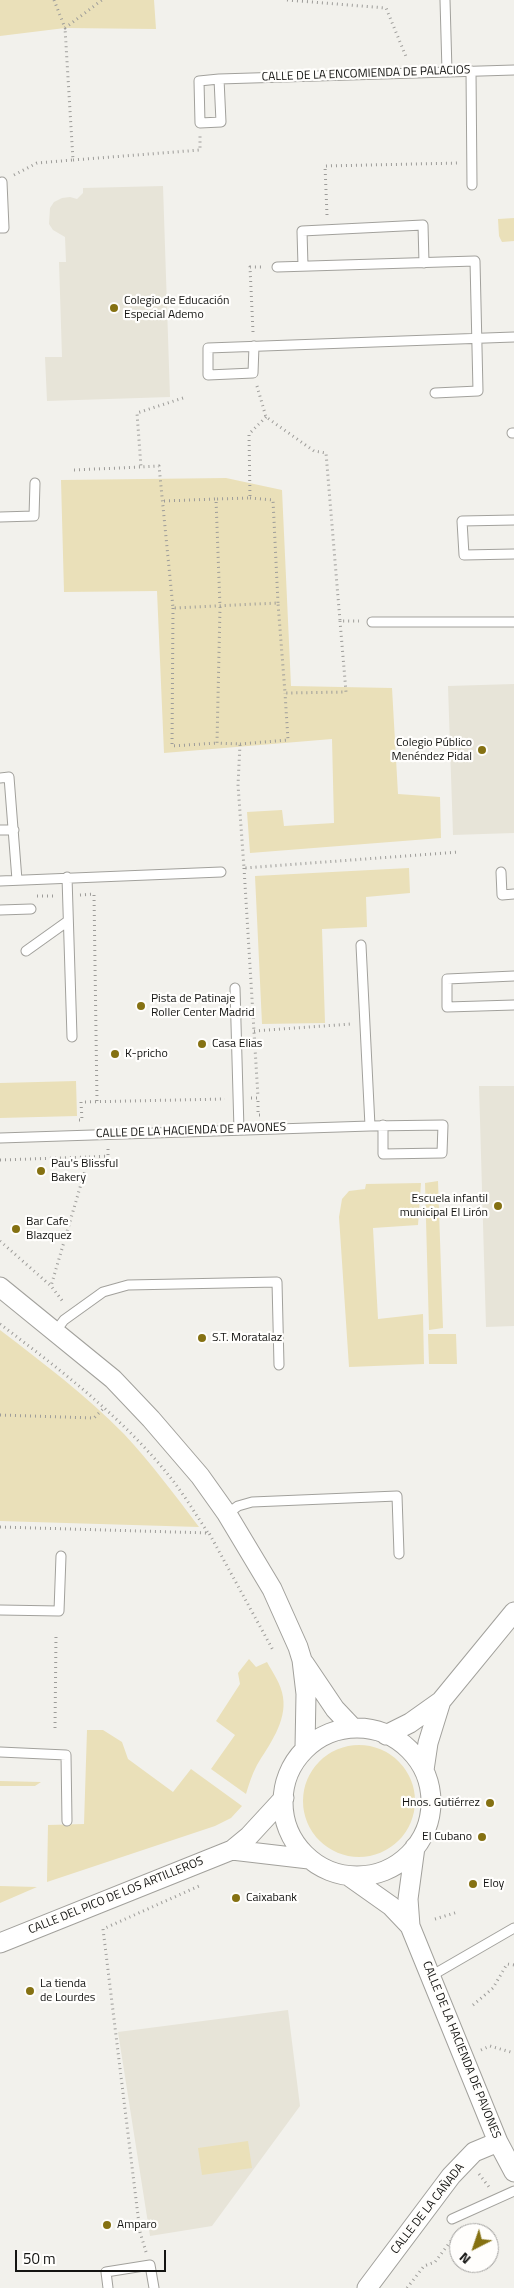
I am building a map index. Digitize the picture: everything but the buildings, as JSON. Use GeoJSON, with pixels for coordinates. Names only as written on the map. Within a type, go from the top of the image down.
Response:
{"type":"FeatureCollection","features":[{"type":"Feature","properties":{"kind":"street"},"geometry":{"type":"LineString","coordinates":[[0,1288],[112,1379],[152,1419],[200,1476],[227,1514],[272,1589],[302,1660],[334,1709],[352,1728]]}},
{"type":"Feature","properties":{"kind":"street"},"geometry":{"type":"LineString","coordinates":[[386,1734],[410,1723],[441,1701],[514,1612]]}},
{"type":"Feature","properties":{"kind":"street"},"geometry":{"type":"LineString","coordinates":[[302,1660],[306,1694],[305,1748]]}},
{"type":"Feature","properties":{"kind":"street"},"geometry":{"type":"LineString","coordinates":[[424,1770],[428,1743],[441,1701]]}},
{"type":"Feature","properties":{"kind":"street"},"geometry":{"type":"LineString","coordinates":[[352,1728],[386,1734],[405,1747],[424,1770],[429,1786],[431,1808],[424,1834],[400,1863],[387,1870],[368,1876],[350,1877],[334,1873],[309,1859],[297,1847],[288,1831],[284,1816],[285,1782],[298,1757],[305,1748],[319,1737],[335,1730],[352,1728]]}},
{"type":"Feature","properties":{"kind":"street","name":"CALLE DEL PICO DE LOS ARTILLEROS"},"geometry":{"type":"LineString","coordinates":[[0,1943],[232,1850],[249,1836],[284,1798]]}},
{"type":"Feature","properties":{"kind":"street","name":"CALLE DE LA HACIENDA DE PAVONES"},"geometry":{"type":"LineString","coordinates":[[415,1847],[408,1899],[410,1926],[498,2142],[514,2172]]}},
{"type":"Feature","properties":{"kind":"street","name":"CALLE DEL PICO DE LOS ARTILLEROS"},"geometry":{"type":"LineString","coordinates":[[232,1850],[309,1859]]}},
{"type":"Feature","properties":{"kind":"street","name":"CALLE DE LA HACIENDA DE PAVONES"},"geometry":{"type":"LineString","coordinates":[[350,1877],[390,1906],[410,1926]]}},
{"type":"Feature","properties":{"kind":"street","name":"CALLE DE LA CAÑADA"},"geometry":{"type":"LineString","coordinates":[[367,2288],[451,2176],[474,2152],[498,2142]]}},
{"type":"Feature","properties":{"kind":"lane"},"geometry":{"type":"LineString","coordinates":[[445,0],[447,71]]}},
{"type":"Feature","properties":{"kind":"lane","name":"CALLE DE LA ENCOMIENDA DE PALACIOS"},"geometry":{"type":"LineString","coordinates":[[200,124],[198,81],[514,70]]}},
{"type":"Feature","properties":{"kind":"lane"},"geometry":{"type":"LineString","coordinates":[[471,71],[472,185]]}},
{"type":"Feature","properties":{"kind":"lane"},"geometry":{"type":"LineString","coordinates":[[200,124],[221,122],[219,79]]}},
{"type":"Feature","properties":{"kind":"lane"},"geometry":{"type":"LineString","coordinates":[[0,228],[4,228],[2,182]]}},
{"type":"Feature","properties":{"kind":"lane"},"geometry":{"type":"LineString","coordinates":[[303,266],[302,230],[423,225],[424,262]]}},
{"type":"Feature","properties":{"kind":"lane"},"geometry":{"type":"LineString","coordinates":[[277,267],[475,261],[478,391],[435,393]]}},
{"type":"Feature","properties":{"kind":"lane"},"geometry":{"type":"LineString","coordinates":[[254,346],[253,373],[208,375],[208,348],[254,346],[514,337]]}},
{"type":"Feature","properties":{"kind":"lane"},"geometry":{"type":"LineString","coordinates":[[0,517],[34,516],[35,483]]}},
{"type":"Feature","properties":{"kind":"lane"},"geometry":{"type":"LineString","coordinates":[[514,520],[462,521],[464,555],[514,554]]}},
{"type":"Feature","properties":{"kind":"lane"},"geometry":{"type":"LineString","coordinates":[[372,622],[514,622]]}},
{"type":"Feature","properties":{"kind":"lane"},"geometry":{"type":"LineString","coordinates":[[0,778],[9,777],[17,880]]}},
{"type":"Feature","properties":{"kind":"lane"},"geometry":{"type":"LineString","coordinates":[[0,830],[14,830]]}},
{"type":"Feature","properties":{"kind":"lane"},"geometry":{"type":"LineString","coordinates":[[0,881],[221,872]]}},
{"type":"Feature","properties":{"kind":"lane"},"geometry":{"type":"LineString","coordinates":[[501,872],[502,894],[514,894]]}},
{"type":"Feature","properties":{"kind":"lane"},"geometry":{"type":"LineString","coordinates":[[67,878],[72,1037]]}},
{"type":"Feature","properties":{"kind":"lane"},"geometry":{"type":"LineString","coordinates":[[0,910],[31,909]]}},
{"type":"Feature","properties":{"kind":"lane"},"geometry":{"type":"LineString","coordinates":[[26,951],[68,921]]}},
{"type":"Feature","properties":{"kind":"lane"},"geometry":{"type":"LineString","coordinates":[[361,945],[370,1126]]}},
{"type":"Feature","properties":{"kind":"lane"},"geometry":{"type":"LineString","coordinates":[[514,976],[447,979],[447,1007],[514,1005]]}},
{"type":"Feature","properties":{"kind":"lane"},"geometry":{"type":"LineString","coordinates":[[235,988],[239,1130]]}},
{"type":"Feature","properties":{"kind":"lane","name":"CALLE DE LA HACIENDA DE PAVONES"},"geometry":{"type":"LineString","coordinates":[[0,1138],[383,1125],[443,1125],[442,1153],[383,1154],[383,1125]]}},
{"type":"Feature","properties":{"kind":"lane"},"geometry":{"type":"LineString","coordinates":[[55,1332],[64,1320],[103,1292],[128,1285],[277,1282],[279,1365]]}},
{"type":"Feature","properties":{"kind":"lane"},"geometry":{"type":"LineString","coordinates":[[227,1514],[238,1506],[252,1502],[396,1496],[399,1554]]}},
{"type":"Feature","properties":{"kind":"lane"},"geometry":{"type":"LineString","coordinates":[[0,1610],[60,1611],[61,1556]]}},
{"type":"Feature","properties":{"kind":"lane"},"geometry":{"type":"LineString","coordinates":[[0,1752],[66,1755],[67,1821]]}},
{"type":"Feature","properties":{"kind":"lane"},"geometry":{"type":"LineString","coordinates":[[431,1976],[514,1928]]}},
{"type":"Feature","properties":{"kind":"lane"},"geometry":{"type":"LineString","coordinates":[[452,2219],[514,2191]]}},
{"type":"Feature","properties":{"kind":"lane"},"geometry":{"type":"LineString","coordinates":[[108,2288],[106,2272],[150,2265],[154,2288]]}},
{"type":"Feature","properties":{"kind":"path"},"geometry":{"type":"LineString","coordinates":[[54,0],[65,28],[73,160]]}},
{"type":"Feature","properties":{"kind":"path"},"geometry":{"type":"LineString","coordinates":[[65,28],[102,0]]}},
{"type":"Feature","properties":{"kind":"path"},"geometry":{"type":"LineString","coordinates":[[286,0],[386,8],[407,59]]}},
{"type":"Feature","properties":{"kind":"path"},"geometry":{"type":"LineString","coordinates":[[2,182],[37,163],[200,150],[200,124]]}},
{"type":"Feature","properties":{"kind":"path"},"geometry":{"type":"LineString","coordinates":[[327,230],[325,166],[472,163]]}},
{"type":"Feature","properties":{"kind":"path"},"geometry":{"type":"LineString","coordinates":[[254,346],[250,267],[277,267]]}},
{"type":"Feature","properties":{"kind":"path"},"geometry":{"type":"LineString","coordinates":[[253,373],[266,417],[314,451],[326,452],[346,692],[285,693]]}},
{"type":"Feature","properties":{"kind":"path"},"geometry":{"type":"LineString","coordinates":[[141,467],[137,413],[183,398]]}},
{"type":"Feature","properties":{"kind":"path"},"geometry":{"type":"LineString","coordinates":[[250,498],[249,434],[266,417]]}},
{"type":"Feature","properties":{"kind":"path"},"geometry":{"type":"LineString","coordinates":[[74,470],[159,466],[164,501],[173,608],[172,746],[240,744],[288,740],[273,500],[250,498],[164,501]]}},
{"type":"Feature","properties":{"kind":"path"},"geometry":{"type":"LineString","coordinates":[[216,499],[220,607],[218,744]]}},
{"type":"Feature","properties":{"kind":"path"},"geometry":{"type":"LineString","coordinates":[[173,608],[278,603]]}},
{"type":"Feature","properties":{"kind":"path"},"geometry":{"type":"LineString","coordinates":[[340,621],[372,622]]}},
{"type":"Feature","properties":{"kind":"path"},"geometry":{"type":"LineString","coordinates":[[240,744],[238,785],[258,1098]]}},
{"type":"Feature","properties":{"kind":"path"},"geometry":{"type":"LineString","coordinates":[[244,868],[459,852]]}},
{"type":"Feature","properties":{"kind":"path"},"geometry":{"type":"LineString","coordinates":[[28,896],[94,894],[97,1102]]}},
{"type":"Feature","properties":{"kind":"path"},"geometry":{"type":"LineString","coordinates":[[254,1031],[354,1024]]}},
{"type":"Feature","properties":{"kind":"path"},"geometry":{"type":"LineString","coordinates":[[0,1160],[89,1157],[51,1286]]}},
{"type":"Feature","properties":{"kind":"path"},"geometry":{"type":"LineString","coordinates":[[0,1241],[51,1286],[62,1301],[76,1312]]}},
{"type":"Feature","properties":{"kind":"path"},"geometry":{"type":"LineString","coordinates":[[0,1324],[63,1372],[104,1408],[174,1482],[209,1533],[274,1652]]}},
{"type":"Feature","properties":{"kind":"path"},"geometry":{"type":"LineString","coordinates":[[0,1415],[94,1418],[104,1408]]}},
{"type":"Feature","properties":{"kind":"path"},"geometry":{"type":"LineString","coordinates":[[0,1527],[209,1533]]}},
{"type":"Feature","properties":{"kind":"path"},"geometry":{"type":"LineString","coordinates":[[55,1728],[56,1635]]}},
{"type":"Feature","properties":{"kind":"path"},"geometry":{"type":"LineString","coordinates":[[150,2265],[140,2232],[103,1929],[207,1883]]}},
{"type":"Feature","properties":{"kind":"path"},"geometry":{"type":"LineString","coordinates":[[435,1919],[458,1912]]}},
{"type":"Feature","properties":{"kind":"path"},"geometry":{"type":"LineString","coordinates":[[473,2005],[493,1988],[507,1964],[514,1965]]}},
{"type":"Feature","properties":{"kind":"path"},"geometry":{"type":"LineString","coordinates":[[464,2056],[490,2046],[514,2053]]}},
{"type":"Feature","properties":{"kind":"shaded area"},"geometry":{"type":"Polygon","coordinates":[[[0,0],[154,0],[156,29],[65,28],[0,36],[0,0]]]}},
{"type":"Feature","properties":{"kind":"shaded area","name":"Colegio de Educación Especial Ademo"},"geometry":{"type":"Polygon","coordinates":[[[163,186],[170,397],[47,401],[45,357],[62,357],[59,262],[66,262],[65,237],[53,230],[49,224],[50,208],[54,202],[62,198],[70,197],[77,199],[83,193],[83,188],[163,186]]]}},
{"type":"Feature","properties":{"kind":"shaded area"},"geometry":{"type":"Polygon","coordinates":[[[514,218],[514,241],[502,242],[499,236],[498,219],[514,218]]]}},
{"type":"Feature","properties":{"kind":"shaded area"},"geometry":{"type":"Polygon","coordinates":[[[226,478],[282,490],[291,686],[392,688],[398,794],[440,797],[441,838],[250,853],[247,812],[282,810],[284,826],[334,823],[332,739],[164,753],[157,591],[64,592],[61,480],[226,478]]]}},
{"type":"Feature","properties":{"kind":"shaded area","name":"Colegio Público Menéndez Pidal"},"geometry":{"type":"Polygon","coordinates":[[[514,684],[514,833],[453,835],[448,686],[514,684]]]}},
{"type":"Feature","properties":{"kind":"shaded area"},"geometry":{"type":"Polygon","coordinates":[[[409,868],[410,893],[366,897],[367,927],[322,929],[325,1023],[262,1024],[255,876],[409,868]]]}},
{"type":"Feature","properties":{"kind":"shaded area"},"geometry":{"type":"Polygon","coordinates":[[[76,1081],[77,1116],[0,1118],[0,1083],[76,1081]]]}},
{"type":"Feature","properties":{"kind":"shaded area","name":"Escuela infantil municipal El Lirón"},"geometry":{"type":"Polygon","coordinates":[[[479,1086],[514,1086],[514,1326],[486,1327],[479,1086]]]}},
{"type":"Feature","properties":{"kind":"shaded area"},"geometry":{"type":"Polygon","coordinates":[[[438,1181],[443,1328],[429,1330],[425,1183],[438,1181]]]}},
{"type":"Feature","properties":{"kind":"shaded area"},"geometry":{"type":"Polygon","coordinates":[[[421,1183],[418,1225],[373,1228],[378,1319],[423,1314],[424,1364],[349,1367],[339,1217],[342,1199],[349,1191],[365,1189],[366,1184],[421,1183]]]}},
{"type":"Feature","properties":{"kind":"shaded area"},"geometry":{"type":"Polygon","coordinates":[[[0,1330],[48,1367],[110,1420],[153,1468],[199,1527],[0,1521],[0,1330]]]}},
{"type":"Feature","properties":{"kind":"shaded area"},"geometry":{"type":"Polygon","coordinates":[[[428,1334],[456,1334],[457,1364],[429,1364],[428,1334]]]}},
{"type":"Feature","properties":{"kind":"shaded area"},"geometry":{"type":"Polygon","coordinates":[[[249,1659],[256,1667],[267,1662],[281,1688],[284,1706],[280,1724],[255,1768],[246,1794],[211,1769],[235,1735],[216,1721],[240,1684],[238,1673],[249,1659]]]}},
{"type":"Feature","properties":{"kind":"shaded area"},"geometry":{"type":"Polygon","coordinates":[[[87,1730],[103,1730],[122,1742],[128,1759],[173,1792],[191,1769],[242,1806],[231,1818],[215,1826],[47,1882],[48,1825],[84,1824],[87,1730]]]}},
{"type":"Feature","properties":{"kind":"shaded area"},"geometry":{"type":"Polygon","coordinates":[[[359,1745],[380,1749],[399,1761],[411,1780],[415,1801],[411,1822],[399,1841],[380,1853],[359,1857],[338,1853],[319,1841],[307,1822],[303,1801],[307,1780],[319,1761],[338,1749],[359,1745]]]}},
{"type":"Feature","properties":{"kind":"shaded area"},"geometry":{"type":"Polygon","coordinates":[[[0,1781],[41,1782],[35,1786],[0,1786],[0,1781]]]}},
{"type":"Feature","properties":{"kind":"shaded area"},"geometry":{"type":"Polygon","coordinates":[[[0,1886],[37,1887],[0,1903],[0,1886]]]}},
{"type":"Feature","properties":{"kind":"shaded area"},"geometry":{"type":"Polygon","coordinates":[[[288,2010],[300,2106],[212,2226],[150,2236],[118,2032],[288,2010]]]}},
{"type":"Feature","properties":{"kind":"shaded area"},"geometry":{"type":"Polygon","coordinates":[[[248,2141],[252,2168],[202,2175],[198,2148],[248,2141]]]}},
{"type":"Feature","properties":{"kind":"place","name":"Colegio de Educación Especial Ademo"},"geometry":{"type":"Point","coordinates":[114,308]}},
{"type":"Feature","properties":{"kind":"place","name":"Colegio Público Menéndez Pidal"},"geometry":{"type":"Point","coordinates":[482,750]}},
{"type":"Feature","properties":{"kind":"place","name":"Pista de Patinaje Roller Center Madrid"},"geometry":{"type":"Point","coordinates":[141,1006]}},
{"type":"Feature","properties":{"kind":"place","name":"Casa Elias"},"geometry":{"type":"Point","coordinates":[202,1044]}},
{"type":"Feature","properties":{"kind":"place","name":"K-pricho"},"geometry":{"type":"Point","coordinates":[115,1054]}},
{"type":"Feature","properties":{"kind":"place","name":"Pau's Blissful Bakery"},"geometry":{"type":"Point","coordinates":[41,1171]}},
{"type":"Feature","properties":{"kind":"place","name":"Escuela infantil municipal El Lirón"},"geometry":{"type":"Point","coordinates":[498,1206]}},
{"type":"Feature","properties":{"kind":"place","name":"Bar Cafe Blazquez"},"geometry":{"type":"Point","coordinates":[16,1229]}},
{"type":"Feature","properties":{"kind":"place","name":"S.T. Moratalaz"},"geometry":{"type":"Point","coordinates":[202,1338]}},
{"type":"Feature","properties":{"kind":"place","name":"Hnos. Gutiérrez"},"geometry":{"type":"Point","coordinates":[490,1803]}},
{"type":"Feature","properties":{"kind":"place","name":"El Cubano"},"geometry":{"type":"Point","coordinates":[482,1837]}},
{"type":"Feature","properties":{"kind":"place","name":"Eloy"},"geometry":{"type":"Point","coordinates":[473,1884]}},
{"type":"Feature","properties":{"kind":"place","name":"Caixabank"},"geometry":{"type":"Point","coordinates":[236,1898]}},
{"type":"Feature","properties":{"kind":"place","name":"La tienda de Lourdes"},"geometry":{"type":"Point","coordinates":[30,1991]}},
{"type":"Feature","properties":{"kind":"place","name":"Amparo"},"geometry":{"type":"Point","coordinates":[107,2225]}}]}
